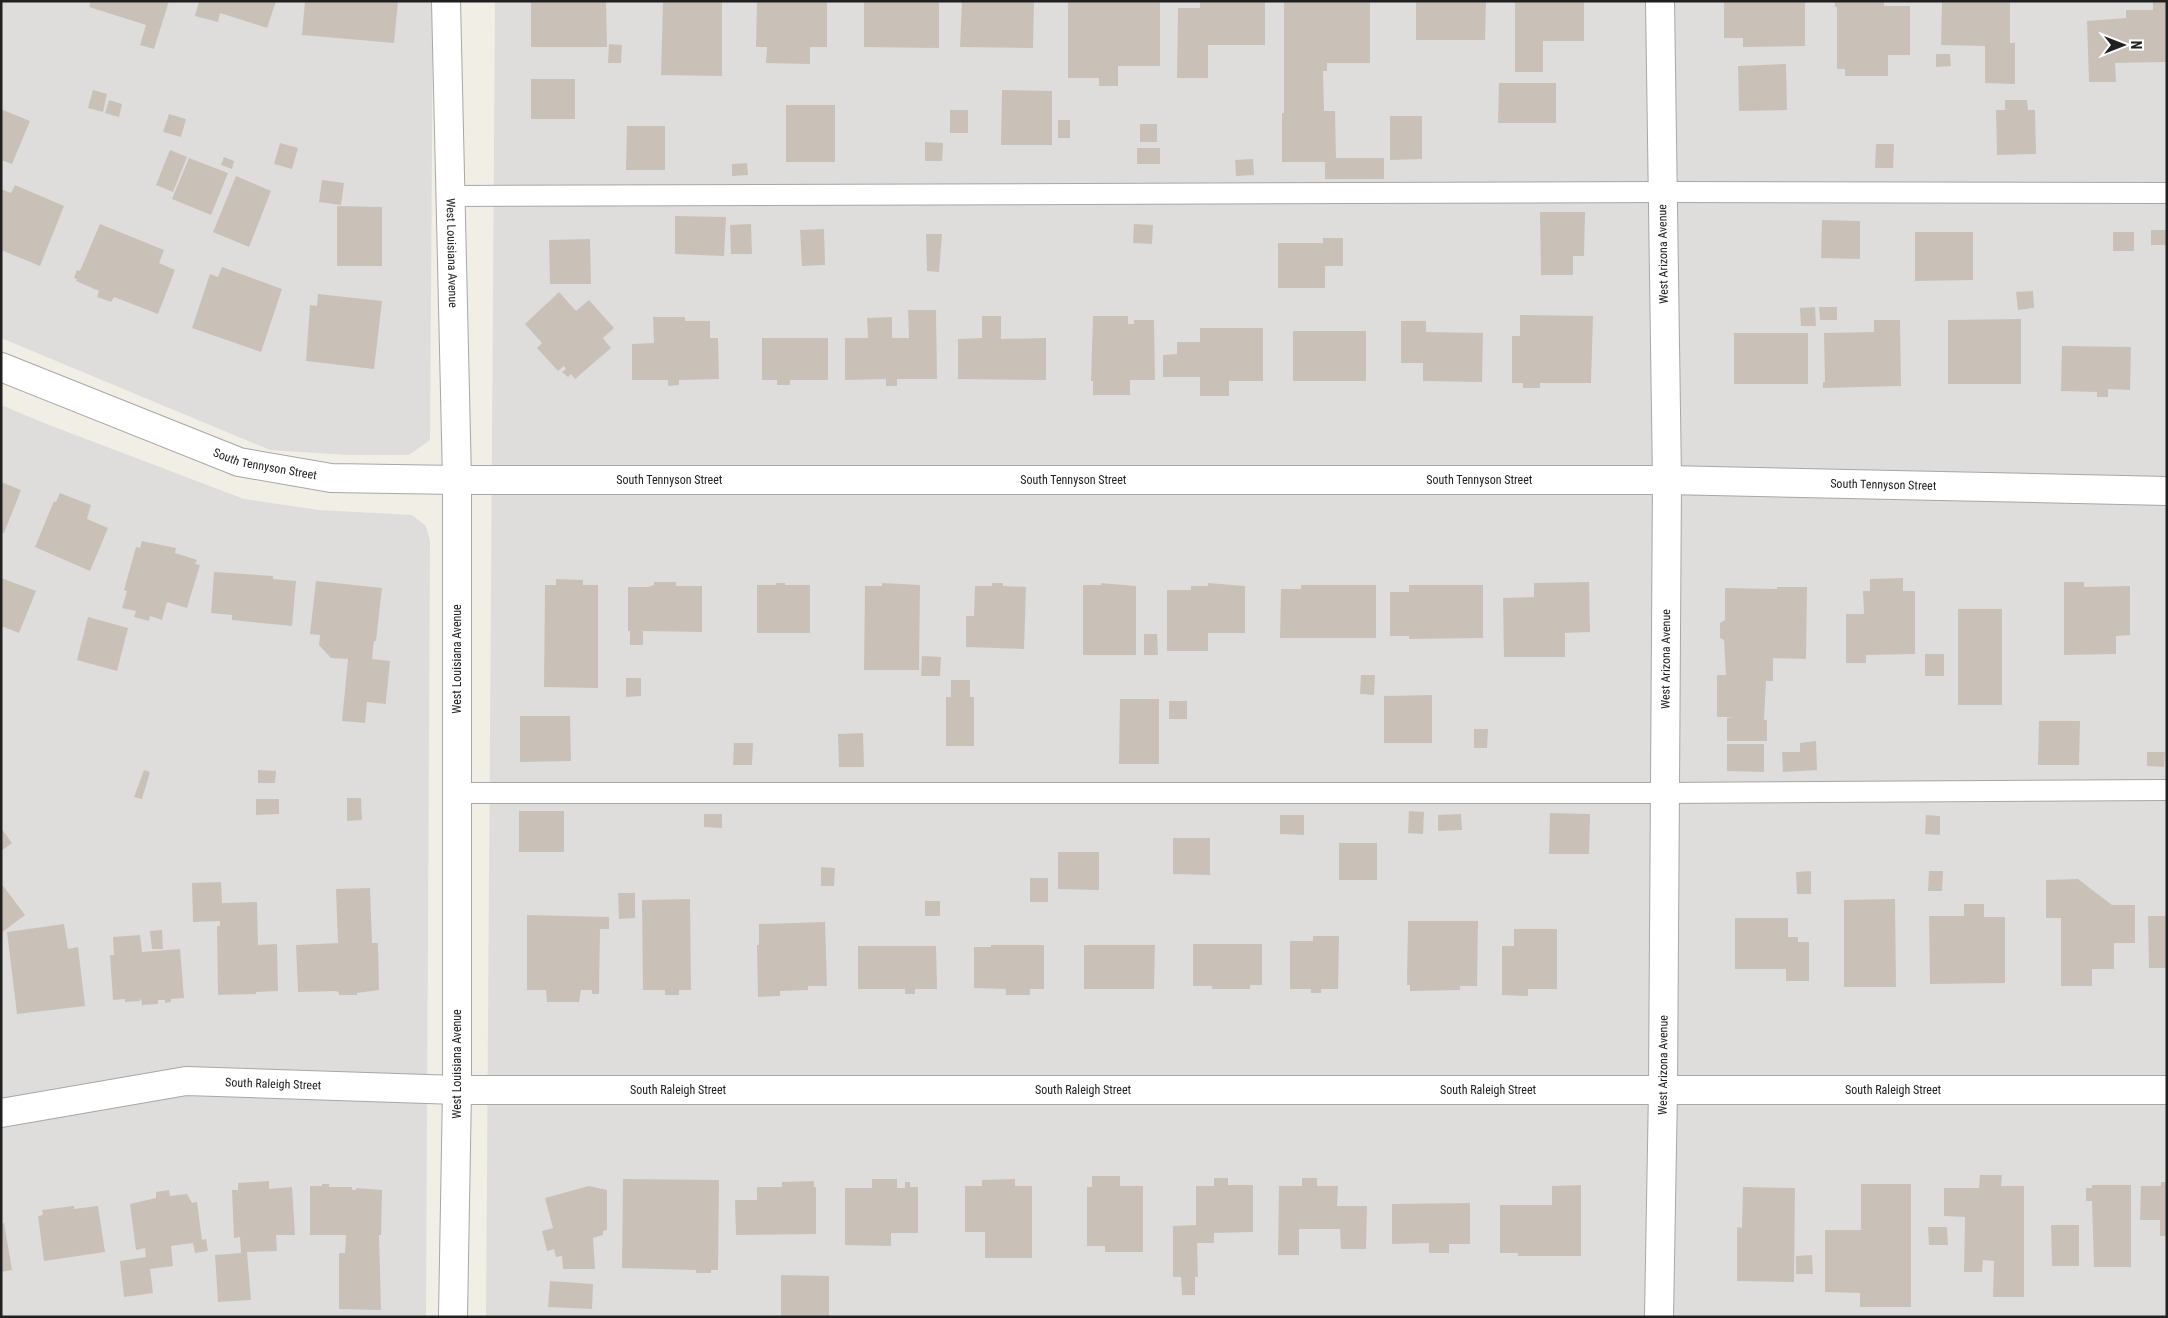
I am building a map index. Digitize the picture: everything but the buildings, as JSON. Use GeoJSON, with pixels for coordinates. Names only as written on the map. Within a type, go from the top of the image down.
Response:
{"type":"FeatureCollection","features":[{"type":"Feature","properties":{"kind":"street","name":"West Louisiana Avenue"},"geometry":{"type":"LineString","coordinates":[[446,1],[457,480],[457,1090],[454,1317]]}},
{"type":"Feature","properties":{"kind":"street","name":"West Arizona Avenue"},"geometry":{"type":"LineString","coordinates":[[1659,1317],[1663,1090],[1667,480],[1660,1]]}},
{"type":"Feature","properties":{"kind":"street","name":"South Tennyson Street"},"geometry":{"type":"LineString","coordinates":[[1,367],[239,462],[332,478],[457,480],[1667,480],[2167,492]]}},
{"type":"Feature","properties":{"kind":"street","name":"South Raleigh Street"},"geometry":{"type":"LineString","coordinates":[[1,1113],[186,1081],[457,1090],[2167,1090]]}},
{"type":"Feature","properties":{"kind":"lane"},"geometry":{"type":"LineString","coordinates":[[450,196],[1663,192],[2167,193]]}},
{"type":"Feature","properties":{"kind":"lane"},"geometry":{"type":"LineString","coordinates":[[457,793],[1665,793],[2167,790]]}},
{"type":"Feature","properties":{"kind":"shaded area"},"geometry":{"type":"Polygon","coordinates":[[[1,1],[433,1],[430,440],[409,455],[348,455],[270,450],[1,338],[1,1]]]}},
{"type":"Feature","properties":{"kind":"shaded area"},"geometry":{"type":"Polygon","coordinates":[[[495,1],[2167,1],[2167,1317],[486,1317],[495,1]]]}},
{"type":"Feature","properties":{"kind":"shaded area"},"geometry":{"type":"Polygon","coordinates":[[[1,405],[244,499],[319,510],[412,515],[426,526],[430,541],[426,1317],[1,1317],[1,405]]]}}]}
